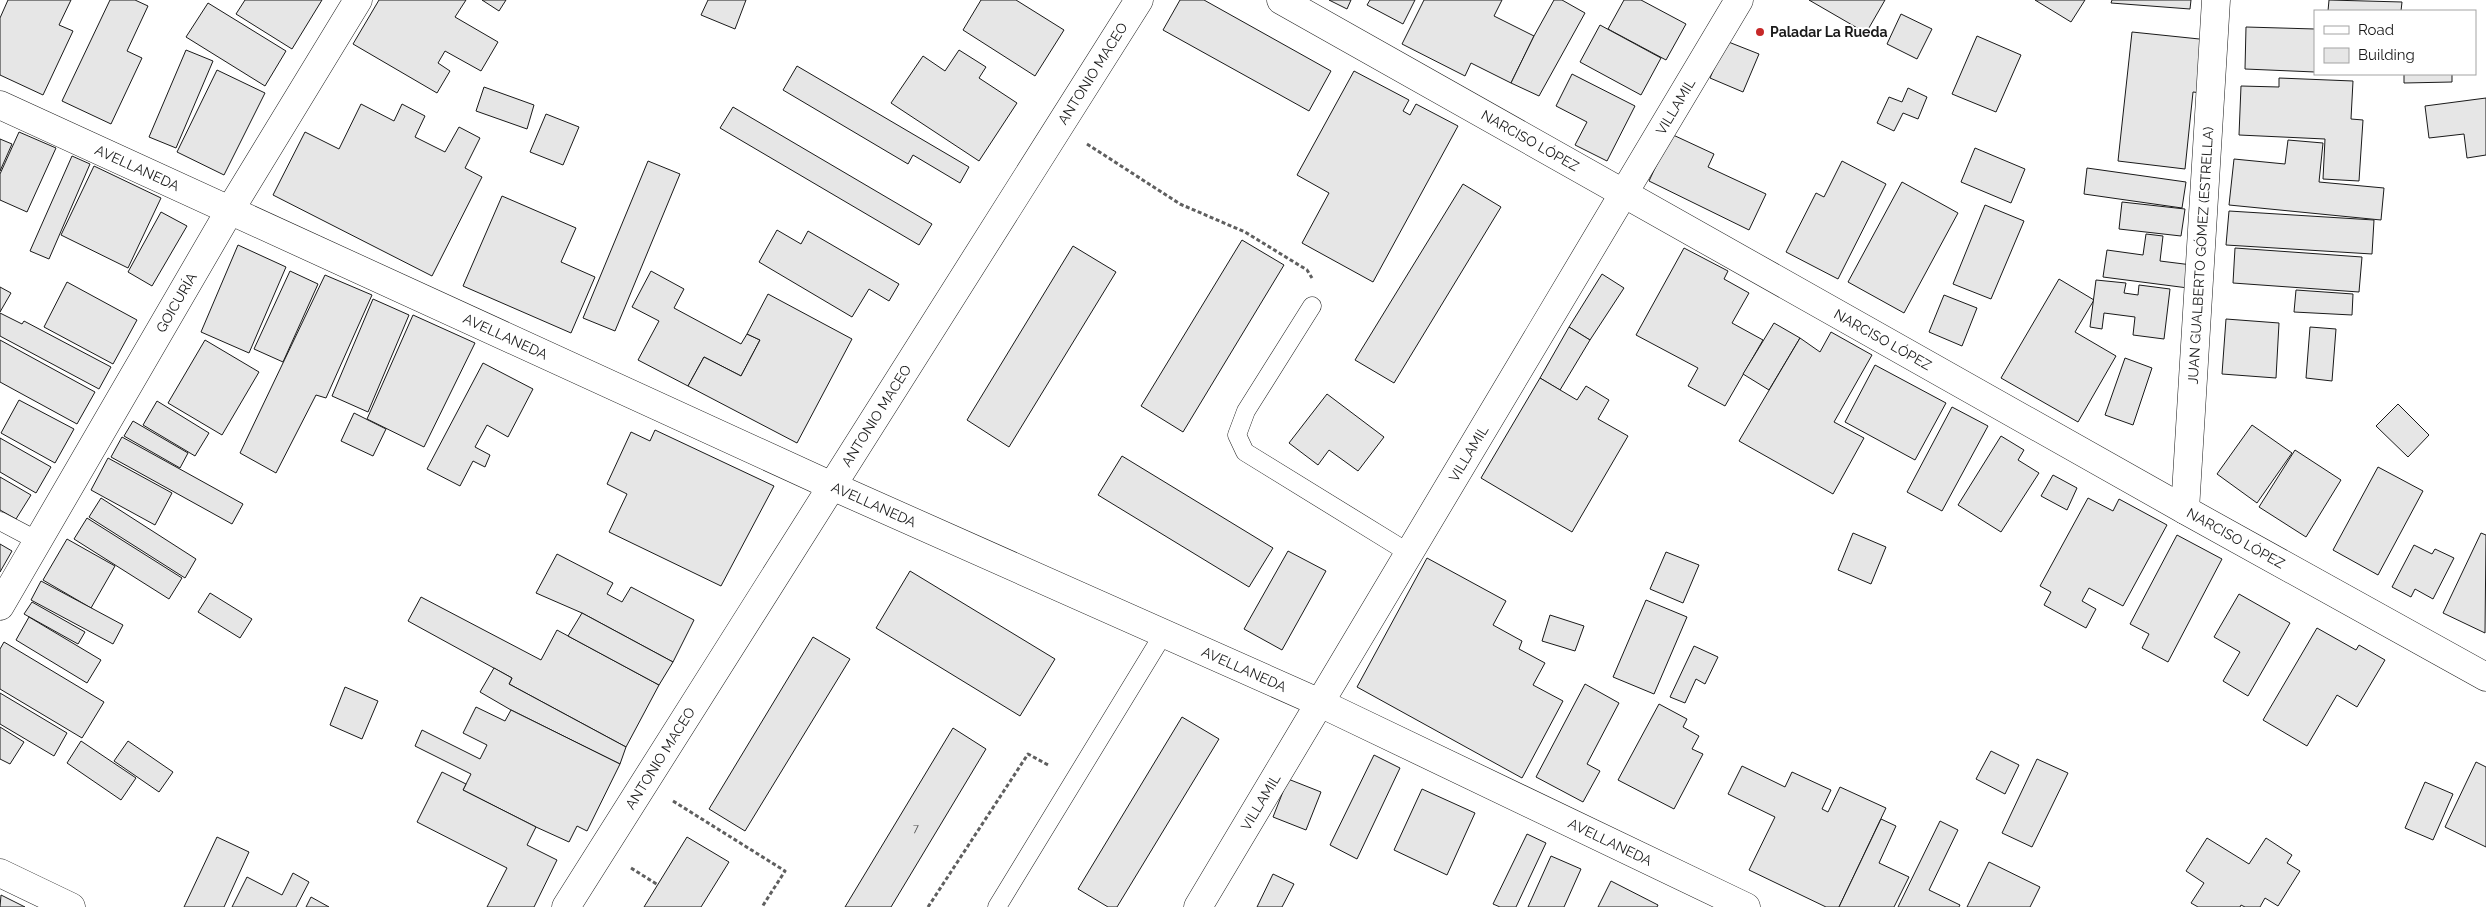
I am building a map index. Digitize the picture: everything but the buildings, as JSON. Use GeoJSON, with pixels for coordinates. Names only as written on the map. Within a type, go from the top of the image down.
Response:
{"type":"FeatureCollection","features":[{"type":"Feature","properties":{"kind":"street","name":"GOICURÍA"},"geometry":{"type":"LineString","coordinates":[[0,606],[230,210],[358,0]]}},
{"type":"Feature","properties":{"kind":"street","name":"ANTONIO MACEO"},"geometry":{"type":"LineString","coordinates":[[566,907],[1139,0]]}},
{"type":"Feature","properties":{"kind":"street","name":"NARCISO LÓPEZ"},"geometry":{"type":"LineString","coordinates":[[1281,0],[2185,510],[2486,676]]}},
{"type":"Feature","properties":{"kind":"street","name":"VILLAMIL"},"geometry":{"type":"LineString","coordinates":[[1198,907],[1738,0]]}},
{"type":"Feature","properties":{"kind":"street","name":"JUAN GUALBERTO GÓMEZ (ESTRELLA)"},"geometry":{"type":"LineString","coordinates":[[2185,510],[2216,0]]}},
{"type":"Feature","properties":{"kind":"street","name":"AVELLANEDA"},"geometry":{"type":"LineString","coordinates":[[0,105],[832,486],[1320,703],[1746,907]]}},
{"type":"Feature","properties":{"kind":"street"},"geometry":{"type":"LineString","coordinates":[[0,873],[71,907]]}},
{"type":"Feature","properties":{"kind":"lane"},"geometry":{"type":"LineString","coordinates":[[1312,306],[1246,411],[1237,436],[1246,452],[1409,553]]}},
{"type":"Feature","properties":{"kind":"lane"},"geometry":{"type":"LineString","coordinates":[[0,521],[38,541]]}},
{"type":"Feature","properties":{"kind":"lane"},"geometry":{"type":"LineString","coordinates":[[997,907],[1164,634]]}},
{"type":"Feature","properties":{"kind":"path"},"geometry":{"type":"LineString","coordinates":[[1059,126],[1180,204],[1245,232],[1307,270],[1317,286],[1312,306]]}},
{"type":"Feature","properties":{"kind":"path"},"geometry":{"type":"LineString","coordinates":[[928,907],[1028,754],[1074,780]]}},
{"type":"Feature","properties":{"kind":"path"},"geometry":{"type":"LineString","coordinates":[[644,783],[785,872],[762,907]]}},
{"type":"Feature","properties":{"kind":"place","name":"Paladar La Rueda"},"geometry":{"type":"Point","coordinates":[1760,32]}}]}
